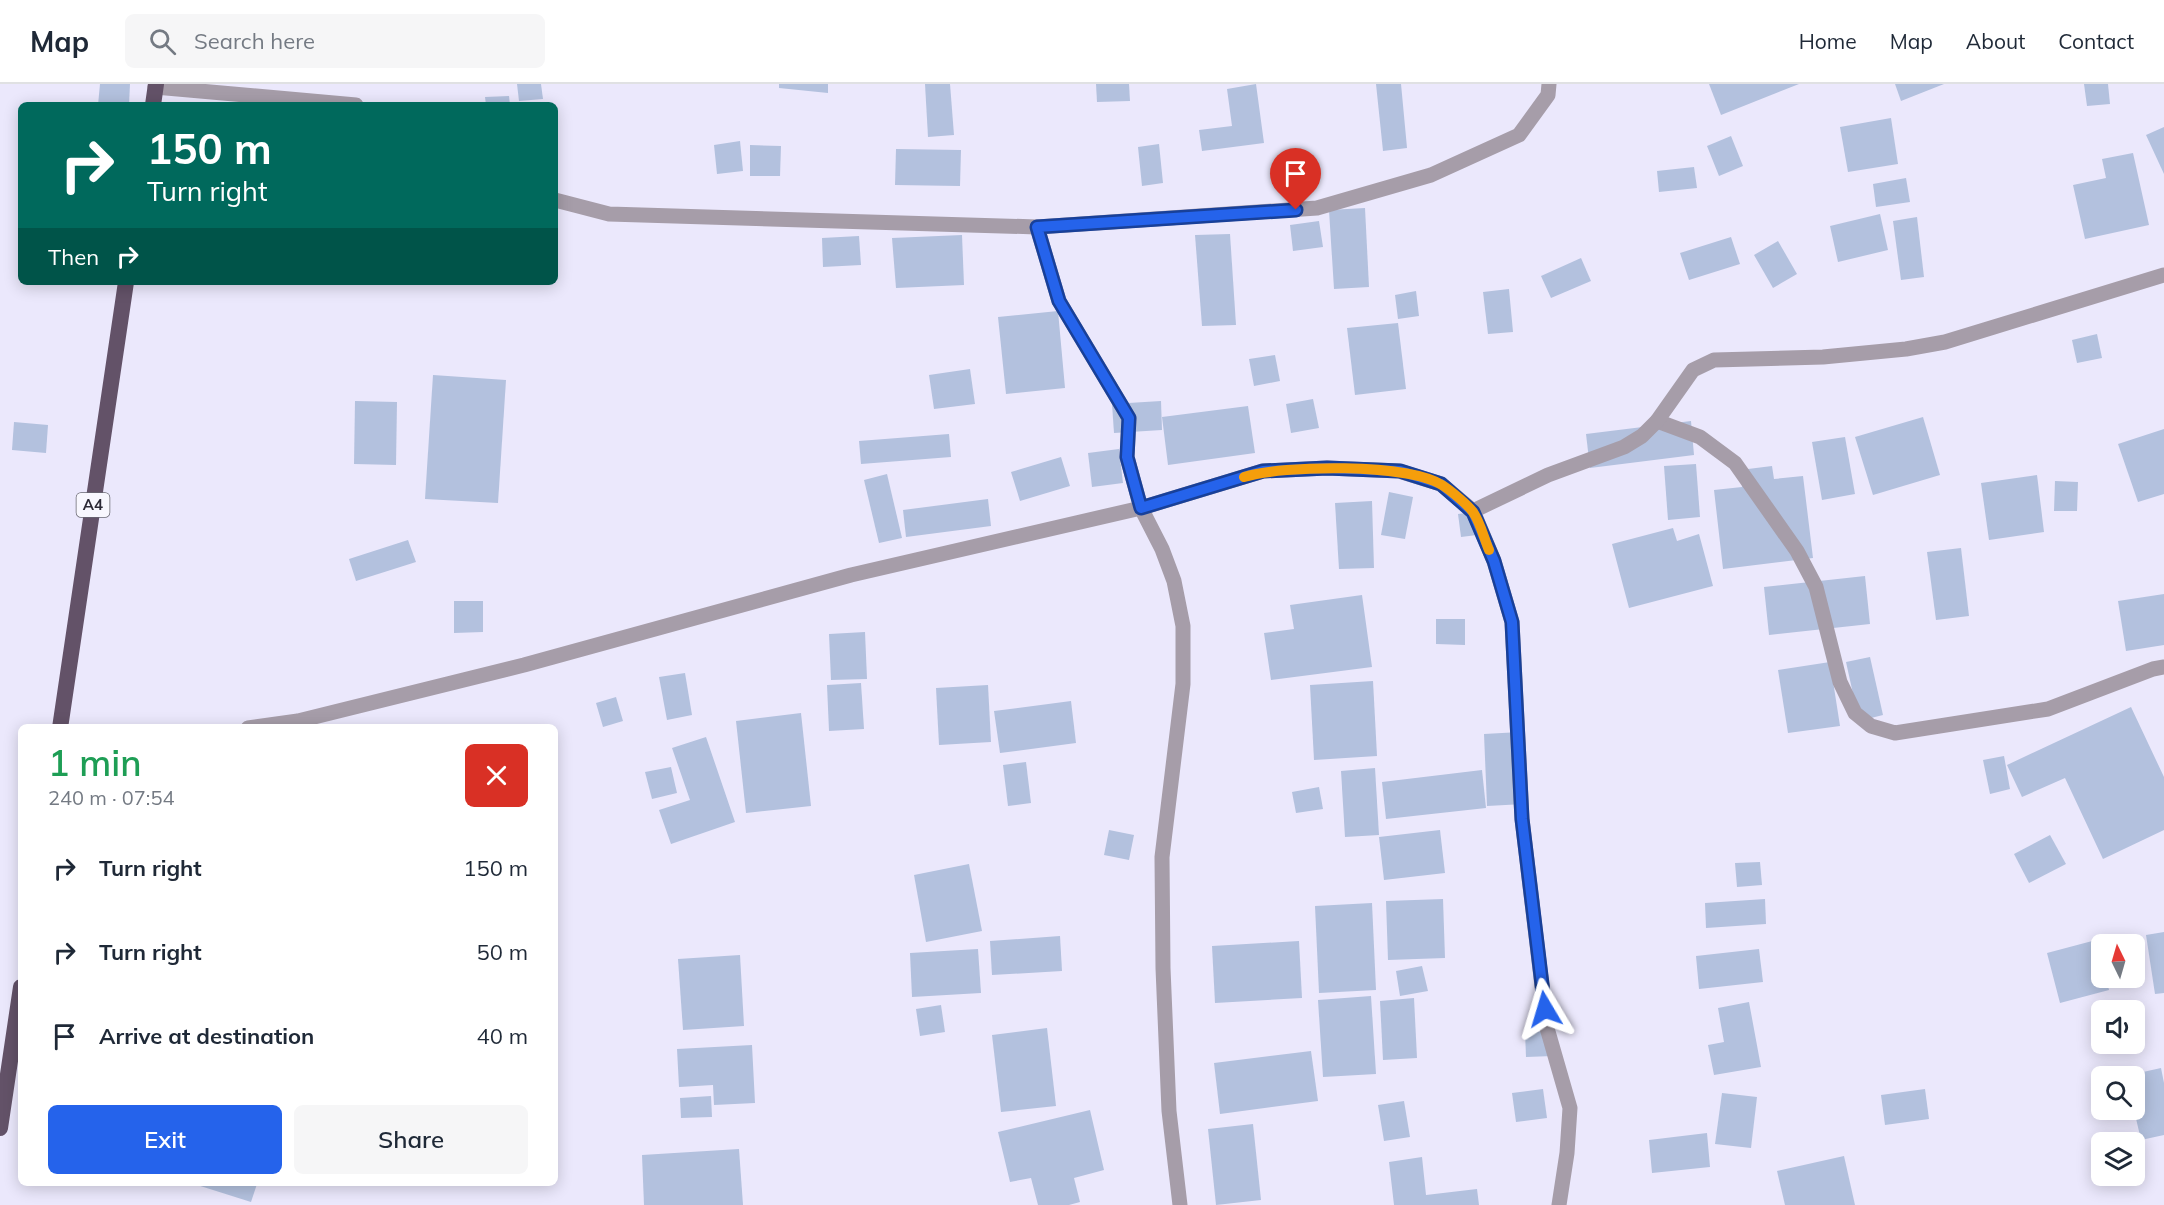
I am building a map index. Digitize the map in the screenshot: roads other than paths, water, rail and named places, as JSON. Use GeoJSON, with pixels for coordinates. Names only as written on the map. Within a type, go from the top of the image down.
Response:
{"type":"FeatureCollection","features":[{"type":"Feature","properties":{"kind":"highway"},"geometry":{"type":"LineString","coordinates":[[153,102],[156,85]]}},
{"type":"Feature","properties":{"kind":"highway","name":"A4"},"geometry":{"type":"LineString","coordinates":[[61,724],[126,285]]}},
{"type":"Feature","properties":{"kind":"highway"},"geometry":{"type":"LineString","coordinates":[[0,1128],[18,1007]]}},
{"type":"Feature","properties":{"kind":"street"},"geometry":{"type":"LineString","coordinates":[[558,201],[609,214],[1037,227],[1317,208],[1431,175],[1519,135],[1548,95],[1549,84]]}},
{"type":"Feature","properties":{"kind":"street"},"geometry":{"type":"LineString","coordinates":[[156,85],[326,102]]}},
{"type":"Feature","properties":{"kind":"street"},"geometry":{"type":"LineString","coordinates":[[1037,227],[1059,301],[1129,418],[1127,457],[1141,508],[1162,549],[1174,581],[1183,626],[1183,684],[1162,857],[1163,968],[1169,1111],[1180,1205]]}},
{"type":"Feature","properties":{"kind":"street"},"geometry":{"type":"LineString","coordinates":[[1473,512],[1548,475],[1624,447],[1642,436],[1657,421],[1693,370],[1714,360],[1823,357],[1935,344],[2164,275]]}},
{"type":"Feature","properties":{"kind":"street"},"geometry":{"type":"LineString","coordinates":[[1657,421],[1700,437],[1735,463],[1791,543],[1816,587],[1840,682],[1855,713],[1871,726],[1896,733],[2048,709],[2153,669],[2164,667]]}},
{"type":"Feature","properties":{"kind":"street"},"geometry":{"type":"LineString","coordinates":[[277,724],[298,721],[524,665],[851,575],[1141,508],[1263,471],[1327,468],[1400,471],[1441,484],[1473,512],[1494,561],[1512,622],[1522,819],[1547,1028],[1570,1108],[1567,1153],[1559,1205]]}}]}
